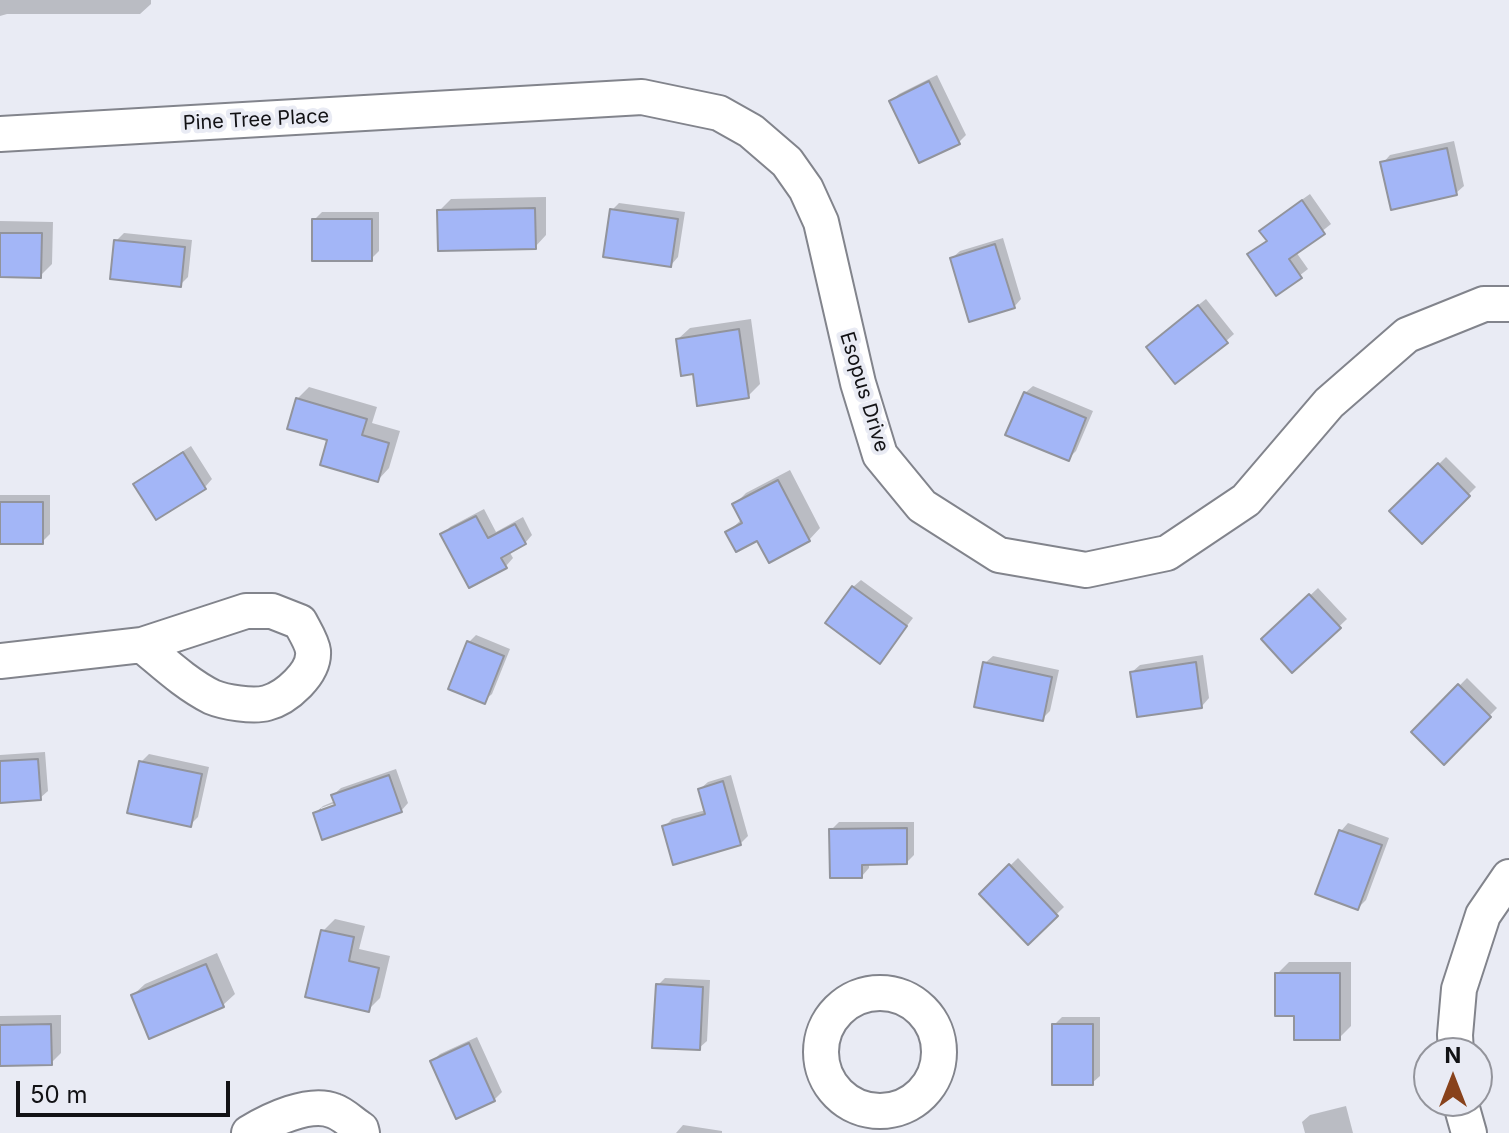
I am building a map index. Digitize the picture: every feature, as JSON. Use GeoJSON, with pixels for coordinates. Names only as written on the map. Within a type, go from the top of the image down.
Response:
{"type":"FeatureCollection","features":[{"type":"Feature","properties":{"kind":"street","name":"Esopus Drive"},"geometry":{"type":"LineString","coordinates":[[511,105],[642,97],[719,113],[751,131],[787,162],[806,189],[821,222],[858,383],[880,455],[922,506],[999,555],[1086,570],[1167,553],[1246,500],[1329,403],[1407,335],[1484,304],[1509,304]]}},
{"type":"Feature","properties":{"kind":"street","name":"Pine Tree Place"},"geometry":{"type":"LineString","coordinates":[[0,134],[511,105]]}},
{"type":"Feature","properties":{"kind":"street"},"geometry":{"type":"LineString","coordinates":[[0,661],[142,645]]}},
{"type":"Feature","properties":{"kind":"street"},"geometry":{"type":"LineString","coordinates":[[1455,1037],[1459,989],[1483,915],[1509,877]]}},
{"type":"Feature","properties":{"kind":"street"},"geometry":{"type":"LineString","coordinates":[[249,1133],[299,1110],[316,1108],[335,1111],[361,1129],[362,1133]]}},
{"type":"Feature","properties":{"kind":"building"},"geometry":{"type":"Polygon","coordinates":[[[929,81],[960,144],[919,163],[889,101],[929,81]]]}},
{"type":"Feature","properties":{"kind":"building"},"geometry":{"type":"Polygon","coordinates":[[[1447,148],[1457,195],[1391,210],[1380,162],[1447,148]]]}},
{"type":"Feature","properties":{"kind":"building"},"geometry":{"type":"Polygon","coordinates":[[[1302,200],[1325,234],[1289,259],[1302,278],[1276,296],[1247,254],[1267,241],[1259,231],[1302,200]]]}},
{"type":"Feature","properties":{"kind":"building"},"geometry":{"type":"Polygon","coordinates":[[[535,208],[536,249],[438,251],[437,210],[535,208]]]}},
{"type":"Feature","properties":{"kind":"building"},"geometry":{"type":"Polygon","coordinates":[[[610,209],[678,219],[671,267],[603,257],[610,209]]]}},
{"type":"Feature","properties":{"kind":"building"},"geometry":{"type":"Polygon","coordinates":[[[312,219],[372,219],[372,261],[312,261],[312,219]]]}},
{"type":"Feature","properties":{"kind":"building"},"geometry":{"type":"Polygon","coordinates":[[[0,233],[42,233],[41,278],[0,277],[0,233]]]}},
{"type":"Feature","properties":{"kind":"building"},"geometry":{"type":"Polygon","coordinates":[[[114,240],[185,247],[181,287],[110,279],[114,240]]]}},
{"type":"Feature","properties":{"kind":"building"},"geometry":{"type":"Polygon","coordinates":[[[995,244],[1015,308],[969,322],[950,258],[995,244]]]}},
{"type":"Feature","properties":{"kind":"building"},"geometry":{"type":"Polygon","coordinates":[[[1198,305],[1228,343],[1175,384],[1146,347],[1198,305]]]}},
{"type":"Feature","properties":{"kind":"building"},"geometry":{"type":"Polygon","coordinates":[[[739,329],[749,398],[697,406],[693,374],[681,376],[676,339],[739,329]]]}},
{"type":"Feature","properties":{"kind":"building"},"geometry":{"type":"Polygon","coordinates":[[[1024,392],[1086,418],[1069,461],[1005,435],[1024,392]]]}},
{"type":"Feature","properties":{"kind":"building"},"geometry":{"type":"Polygon","coordinates":[[[296,398],[367,419],[362,435],[389,443],[378,482],[320,465],[327,440],[287,429],[296,398]]]}},
{"type":"Feature","properties":{"kind":"building"},"geometry":{"type":"Polygon","coordinates":[[[183,452],[206,489],[156,520],[133,484],[183,452]]]}},
{"type":"Feature","properties":{"kind":"building"},"geometry":{"type":"Polygon","coordinates":[[[1438,463],[1470,496],[1422,544],[1389,511],[1438,463]]]}},
{"type":"Feature","properties":{"kind":"building"},"geometry":{"type":"Polygon","coordinates":[[[778,480],[810,541],[769,563],[757,541],[736,552],[725,532],[742,523],[732,504],[778,480]]]}},
{"type":"Feature","properties":{"kind":"building"},"geometry":{"type":"Polygon","coordinates":[[[0,502],[43,502],[43,544],[0,544],[0,502]]]}},
{"type":"Feature","properties":{"kind":"building"},"geometry":{"type":"Polygon","coordinates":[[[476,516],[488,538],[515,524],[526,544],[501,558],[507,568],[469,588],[440,534],[476,516]]]}},
{"type":"Feature","properties":{"kind":"building"},"geometry":{"type":"Polygon","coordinates":[[[852,586],[907,626],[880,664],[825,623],[852,586]]]}},
{"type":"Feature","properties":{"kind":"building"},"geometry":{"type":"Polygon","coordinates":[[[1309,594],[1341,628],[1292,673],[1261,639],[1309,594]]]}},
{"type":"Feature","properties":{"kind":"building"},"geometry":{"type":"Polygon","coordinates":[[[467,641],[504,656],[485,704],[448,689],[467,641]]]}},
{"type":"Feature","properties":{"kind":"building"},"geometry":{"type":"Polygon","coordinates":[[[983,662],[1052,677],[1043,721],[974,707],[983,662]]]}},
{"type":"Feature","properties":{"kind":"building"},"geometry":{"type":"Polygon","coordinates":[[[1196,662],[1202,708],[1137,717],[1130,672],[1196,662]]]}},
{"type":"Feature","properties":{"kind":"building"},"geometry":{"type":"Polygon","coordinates":[[[1458,684],[1491,717],[1444,765],[1411,732],[1458,684]]]}},
{"type":"Feature","properties":{"kind":"building"},"geometry":{"type":"Polygon","coordinates":[[[38,759],[41,800],[0,803],[0,761],[38,759]]]}},
{"type":"Feature","properties":{"kind":"building"},"geometry":{"type":"Polygon","coordinates":[[[139,761],[202,774],[191,827],[127,813],[139,761]]]}},
{"type":"Feature","properties":{"kind":"building"},"geometry":{"type":"Polygon","coordinates":[[[389,775],[402,812],[322,840],[313,813],[335,805],[331,795],[389,775]]]}},
{"type":"Feature","properties":{"kind":"building"},"geometry":{"type":"Polygon","coordinates":[[[723,781],[741,845],[673,865],[662,826],[705,814],[698,789],[723,781]]]}},
{"type":"Feature","properties":{"kind":"building"},"geometry":{"type":"Polygon","coordinates":[[[907,828],[907,864],[862,865],[862,878],[830,878],[829,829],[907,828]]]}},
{"type":"Feature","properties":{"kind":"building"},"geometry":{"type":"Polygon","coordinates":[[[1339,830],[1382,845],[1358,910],[1315,894],[1339,830]]]}},
{"type":"Feature","properties":{"kind":"building"},"geometry":{"type":"Polygon","coordinates":[[[1009,864],[1058,916],[1028,945],[979,894],[1009,864]]]}},
{"type":"Feature","properties":{"kind":"building"},"geometry":{"type":"Polygon","coordinates":[[[321,930],[354,937],[349,961],[379,968],[369,1012],[305,997],[321,930]]]}},
{"type":"Feature","properties":{"kind":"building"},"geometry":{"type":"Polygon","coordinates":[[[206,964],[224,1007],[149,1039],[131,995],[206,964]]]}},
{"type":"Feature","properties":{"kind":"building"},"geometry":{"type":"Polygon","coordinates":[[[1275,973],[1340,973],[1340,1040],[1294,1040],[1294,1016],[1275,1016],[1275,973]]]}},
{"type":"Feature","properties":{"kind":"building"},"geometry":{"type":"Polygon","coordinates":[[[656,984],[703,987],[700,1050],[652,1048],[656,984]]]}},
{"type":"Feature","properties":{"kind":"building"},"geometry":{"type":"Polygon","coordinates":[[[51,1024],[52,1065],[0,1066],[0,1025],[51,1024]]]}},
{"type":"Feature","properties":{"kind":"building"},"geometry":{"type":"Polygon","coordinates":[[[1052,1024],[1093,1024],[1093,1085],[1052,1085],[1052,1024]]]}},
{"type":"Feature","properties":{"kind":"building"},"geometry":{"type":"Polygon","coordinates":[[[469,1043],[495,1101],[456,1119],[430,1061],[469,1043]]]}}]}
